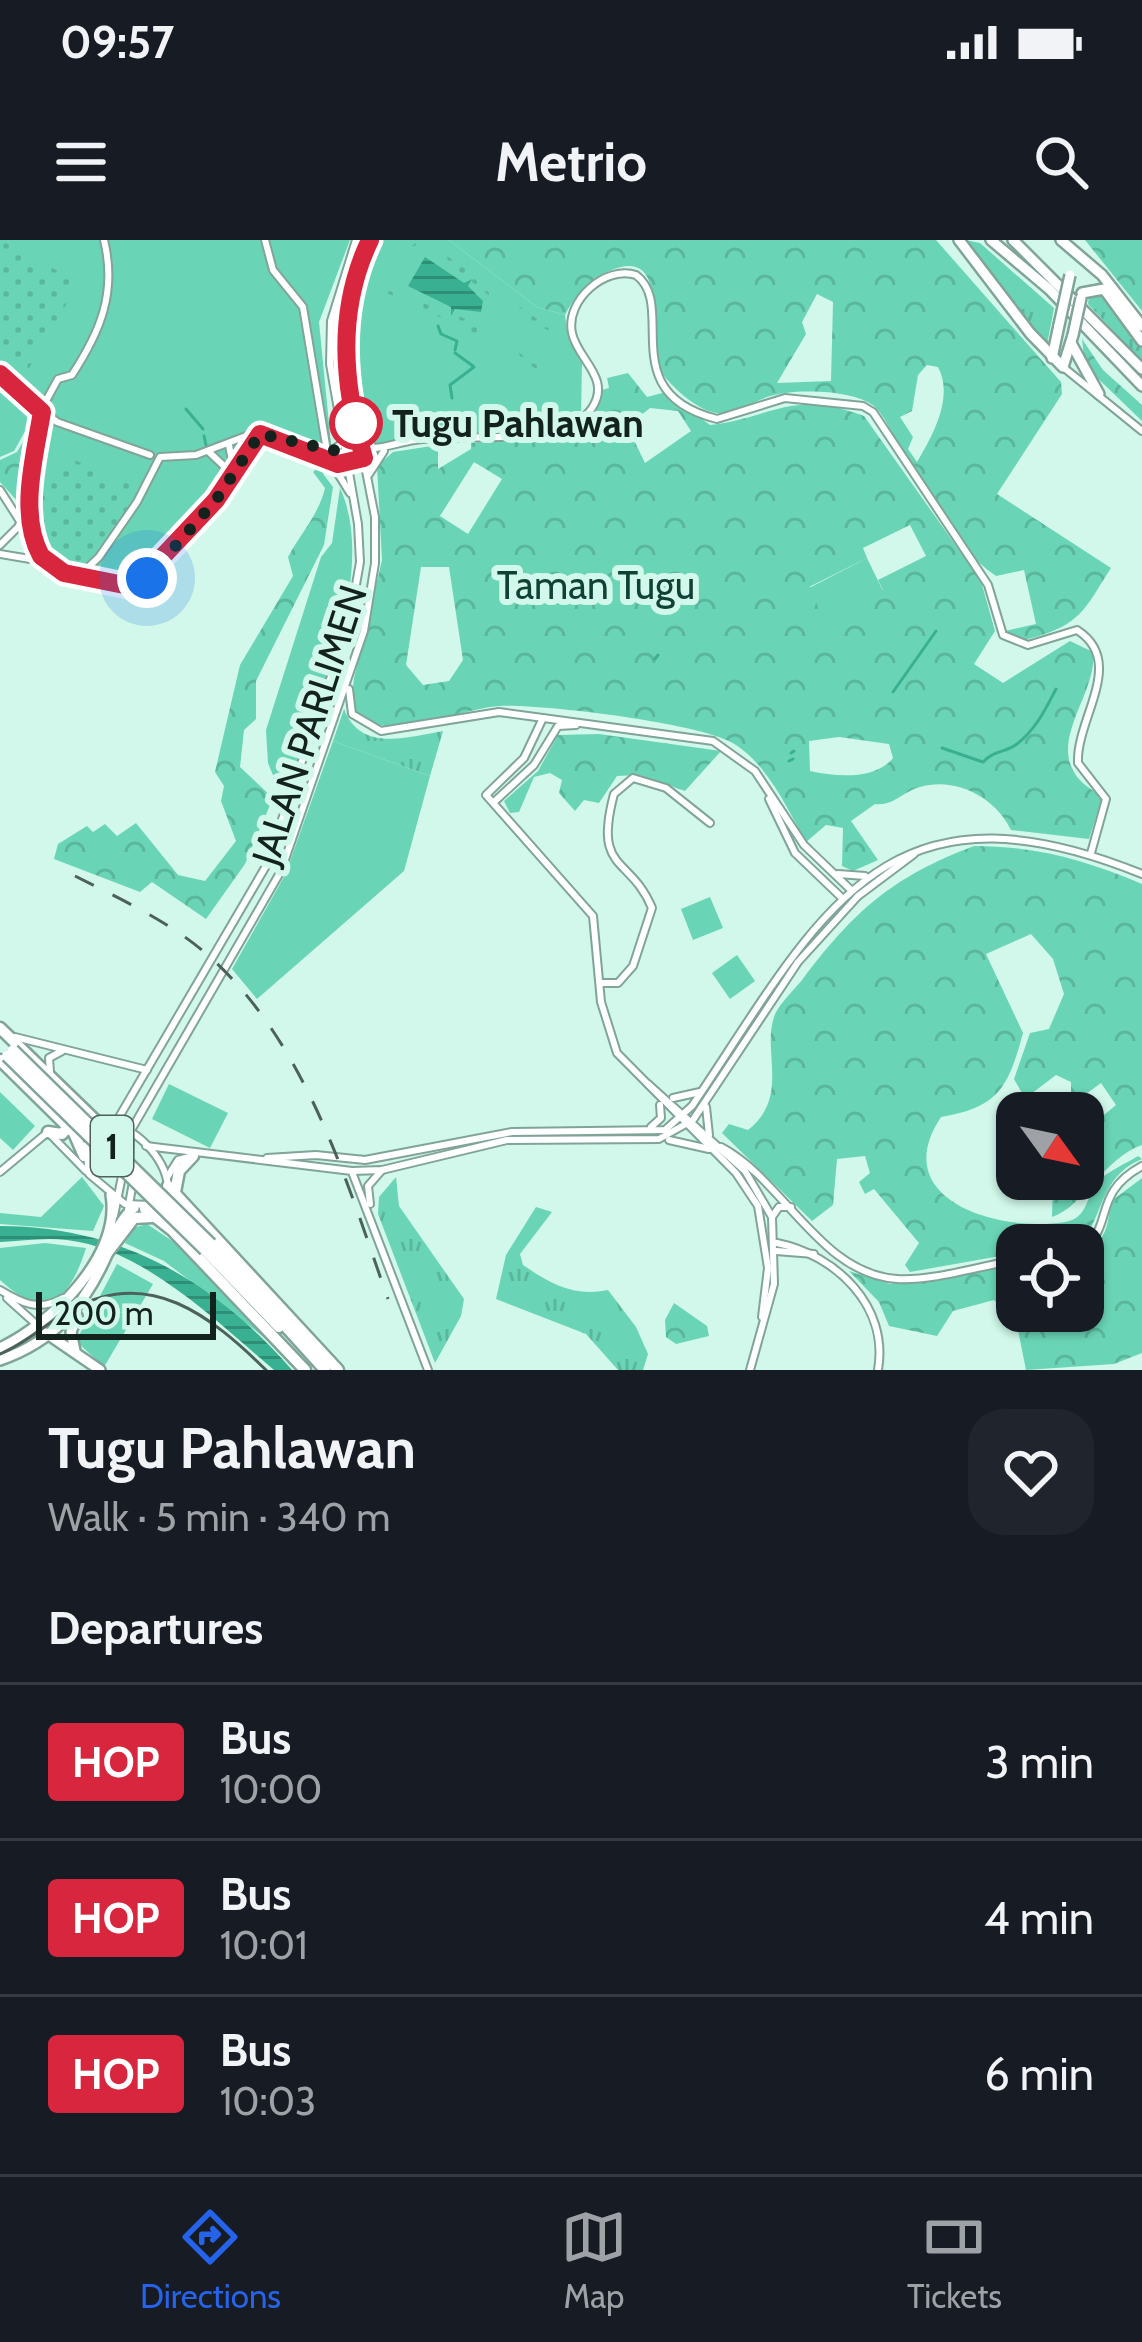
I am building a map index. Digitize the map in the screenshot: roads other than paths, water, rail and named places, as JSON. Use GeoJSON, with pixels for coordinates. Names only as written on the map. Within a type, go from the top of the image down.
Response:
{"type":"FeatureCollection","features":[{"type":"Feature","properties":{"kind":"highway","name":"1"},"geometry":{"type":"LineString","coordinates":[[2,1033],[5,1054],[208,1247],[321,1370]]}},
{"type":"Feature","properties":{"kind":"highway"},"geometry":{"type":"LineString","coordinates":[[2,1033],[96,1121],[123,1130]]}},
{"type":"Feature","properties":{"kind":"highway"},"geometry":{"type":"LineString","coordinates":[[5,1054],[68,1127],[84,1156]]}},
{"type":"Feature","properties":{"kind":"highway"},"geometry":{"type":"LineString","coordinates":[[48,1132],[62,1134],[68,1127]]}},
{"type":"Feature","properties":{"kind":"highway"},"geometry":{"type":"LineString","coordinates":[[194,1156],[170,1185],[338,1370]]}},
{"type":"Feature","properties":{"kind":"highway"},"geometry":{"type":"LineString","coordinates":[[133,1208],[172,1229],[305,1370]]}},
{"type":"Feature","properties":{"kind":"highway"},"geometry":{"type":"LineString","coordinates":[[172,1229],[177,1213],[194,1213]]}},
{"type":"Feature","properties":{"kind":"highway"},"geometry":{"type":"LineString","coordinates":[[108,1252],[117,1228],[146,1214],[191,1250]]}},
{"type":"Feature","properties":{"kind":"main road"},"geometry":{"type":"LineString","coordinates":[[959,240],[1063,367],[1087,262]]}},
{"type":"Feature","properties":{"kind":"main road"},"geometry":{"type":"LineString","coordinates":[[992,240],[1049,289],[1142,386]]}},
{"type":"Feature","properties":{"kind":"main road"},"geometry":{"type":"LineString","coordinates":[[1013,240],[1142,369]]}},
{"type":"Feature","properties":{"kind":"main road"},"geometry":{"type":"LineString","coordinates":[[1061,240],[1087,262],[1142,326]]}},
{"type":"Feature","properties":{"kind":"main road"},"geometry":{"type":"LineString","coordinates":[[1052,358],[1075,253]]}},
{"type":"Feature","properties":{"kind":"main road"},"geometry":{"type":"LineString","coordinates":[[1082,295],[1104,290],[1142,341]]}},
{"type":"Feature","properties":{"kind":"main road"},"geometry":{"type":"LineString","coordinates":[[1072,339],[1099,394]]}},
{"type":"Feature","properties":{"kind":"main road","name":"JALAN PARLIMEN"},"geometry":{"type":"LineString","coordinates":[[117,1228],[118,1198]]}},
{"type":"Feature","properties":{"kind":"main road","name":"JALAN PARLIMEN"},"geometry":{"type":"LineString","coordinates":[[0,1359],[48,1335],[92,1290],[97,1264],[133,1208]]}},
{"type":"Feature","properties":{"kind":"main road","name":"JALAN PARLIMEN"},"geometry":{"type":"LineString","coordinates":[[0,1348],[37,1325],[108,1252]]}},
{"type":"Feature","properties":{"kind":"main road"},"geometry":{"type":"LineString","coordinates":[[79,1356],[71,1332],[92,1290]]}},
{"type":"Feature","properties":{"kind":"main road"},"geometry":{"type":"LineString","coordinates":[[37,1325],[100,1370]]}},
{"type":"Feature","properties":{"kind":"main road"},"geometry":{"type":"LineString","coordinates":[[0,1359],[5,1370]]}},
{"type":"Feature","properties":{"kind":"street"},"geometry":{"type":"LineString","coordinates":[[35,545],[33,441],[41,411],[58,379],[76,370],[104,317],[110,284],[104,240]]}},
{"type":"Feature","properties":{"kind":"street"},"geometry":{"type":"LineString","coordinates":[[265,240],[273,270],[303,307],[327,451]]}},
{"type":"Feature","properties":{"kind":"street","name":"JALAN PARLIMEN"},"geometry":{"type":"LineString","coordinates":[[118,1198],[128,1109],[243,915],[286,819],[349,624],[360,562],[330,364],[331,321],[356,240]]}},
{"type":"Feature","properties":{"kind":"street","name":"JALAN PARLIMEN"},"geometry":{"type":"LineString","coordinates":[[123,1130],[140,1116],[275,884],[353,668],[375,563],[370,478],[345,364],[345,327],[370,240]]}},
{"type":"Feature","properties":{"kind":"street"},"geometry":{"type":"LineString","coordinates":[[361,448],[523,434],[584,417],[596,402],[598,388],[595,372],[573,340],[574,314],[601,279],[616,272],[636,275],[651,293],[653,366],[682,402],[717,419],[785,398],[863,406],[988,585],[1003,635],[1028,645],[1077,630],[1092,641],[1101,664],[1078,763],[1106,799],[1091,853]]}},
{"type":"Feature","properties":{"kind":"street"},"geometry":{"type":"LineString","coordinates":[[1063,367],[1142,431]]}},
{"type":"Feature","properties":{"kind":"street"},"geometry":{"type":"LineString","coordinates":[[0,374],[41,411],[150,454]]}},
{"type":"Feature","properties":{"kind":"street"},"geometry":{"type":"LineString","coordinates":[[79,576],[99,557],[160,457],[208,452],[258,436],[327,451],[339,449],[340,435]]}},
{"type":"Feature","properties":{"kind":"street"},"geometry":{"type":"LineString","coordinates":[[232,442],[226,452],[231,456],[258,436]]}},
{"type":"Feature","properties":{"kind":"street"},"geometry":{"type":"LineString","coordinates":[[0,554],[26,554],[79,576],[134,587],[216,500],[258,436]]}},
{"type":"Feature","properties":{"kind":"street"},"geometry":{"type":"LineString","coordinates":[[312,447],[322,439]]}},
{"type":"Feature","properties":{"kind":"street"},"geometry":{"type":"LineString","coordinates":[[294,444],[328,461],[364,458]]}},
{"type":"Feature","properties":{"kind":"street"},"geometry":{"type":"LineString","coordinates":[[370,478],[374,461],[387,448]]}},
{"type":"Feature","properties":{"kind":"street"},"geometry":{"type":"LineString","coordinates":[[208,452],[225,467],[216,500]]}},
{"type":"Feature","properties":{"kind":"street"},"geometry":{"type":"LineString","coordinates":[[328,461],[354,502]]}},
{"type":"Feature","properties":{"kind":"street"},"geometry":{"type":"LineString","coordinates":[[0,490],[46,562]]}},
{"type":"Feature","properties":{"kind":"street"},"geometry":{"type":"LineString","coordinates":[[0,545],[22,521],[31,500]]}},
{"type":"Feature","properties":{"kind":"street"},"geometry":{"type":"LineString","coordinates":[[99,557],[104,578]]}},
{"type":"Feature","properties":{"kind":"street"},"geometry":{"type":"LineString","coordinates":[[353,668],[348,706],[373,729],[499,712],[713,741],[748,763],[804,845],[858,896]]}},
{"type":"Feature","properties":{"kind":"street"},"geometry":{"type":"LineString","coordinates":[[546,718],[552,735]]}},
{"type":"Feature","properties":{"kind":"street"},"geometry":{"type":"LineString","coordinates":[[546,718],[524,758],[486,795],[593,916],[616,1053],[670,1098],[718,1149],[794,1250]]}},
{"type":"Feature","properties":{"kind":"street"},"geometry":{"type":"LineString","coordinates":[[494,802],[534,764],[560,726],[579,724]]}},
{"type":"Feature","properties":{"kind":"street"},"geometry":{"type":"LineString","coordinates":[[601,983],[618,983],[633,966],[652,908],[620,869],[606,835],[614,794],[634,778],[650,781],[689,803],[710,823]]}},
{"type":"Feature","properties":{"kind":"street"},"geometry":{"type":"LineString","coordinates":[[494,802],[497,784]]}},
{"type":"Feature","properties":{"kind":"street"},"geometry":{"type":"LineString","coordinates":[[769,796],[795,853],[849,905]]}},
{"type":"Feature","properties":{"kind":"street"},"geometry":{"type":"LineString","coordinates":[[641,1128],[664,1130],[687,1120],[790,956],[851,889],[895,857],[962,840],[1006,837],[1091,853],[1142,874]]}},
{"type":"Feature","properties":{"kind":"street"},"geometry":{"type":"LineString","coordinates":[[659,1138],[709,1098],[798,962],[849,905],[914,853]]}},
{"type":"Feature","properties":{"kind":"street"},"geometry":{"type":"LineString","coordinates":[[834,873],[865,876]]}},
{"type":"Feature","properties":{"kind":"street"},"geometry":{"type":"LineString","coordinates":[[824,915],[831,896],[826,884]]}},
{"type":"Feature","properties":{"kind":"street"},"geometry":{"type":"LineString","coordinates":[[2,1033],[147,1070]]}},
{"type":"Feature","properties":{"kind":"street"},"geometry":{"type":"LineString","coordinates":[[53,1080],[49,1058],[65,1050]]}},
{"type":"Feature","properties":{"kind":"street"},"geometry":{"type":"LineString","coordinates":[[648,1084],[656,1096],[710,1136]]}},
{"type":"Feature","properties":{"kind":"street"},"geometry":{"type":"LineString","coordinates":[[670,1098],[689,1098],[705,1088]]}},
{"type":"Feature","properties":{"kind":"street"},"geometry":{"type":"LineString","coordinates":[[267,1158],[316,1155],[365,1160],[512,1132],[654,1127],[661,1118],[656,1096]]}},
{"type":"Feature","properties":{"kind":"street"},"geometry":{"type":"LineString","coordinates":[[709,1098],[704,1118],[718,1149]]}},
{"type":"Feature","properties":{"kind":"street"},"geometry":{"type":"LineString","coordinates":[[0,1172],[48,1132],[89,1174],[133,1208],[170,1185],[146,1146],[123,1130],[92,1136],[84,1156],[89,1174]]}},
{"type":"Feature","properties":{"kind":"street","name":"JALAN PARLIMEN"},"geometry":{"type":"LineString","coordinates":[[123,1130],[133,1208]]}},
{"type":"Feature","properties":{"kind":"street"},"geometry":{"type":"LineString","coordinates":[[146,1146],[352,1171],[382,1170],[507,1140],[659,1138],[718,1149],[771,1184],[836,1252],[881,1277],[916,1278],[996,1264]]}},
{"type":"Feature","properties":{"kind":"street"},"geometry":{"type":"LineString","coordinates":[[194,1156],[208,1154]]}},
{"type":"Feature","properties":{"kind":"street"},"geometry":{"type":"LineString","coordinates":[[1101,1224],[1105,1199],[1142,1166]]}},
{"type":"Feature","properties":{"kind":"street"},"geometry":{"type":"LineString","coordinates":[[371,1214],[368,1186],[382,1170]]}},
{"type":"Feature","properties":{"kind":"street"},"geometry":{"type":"LineString","coordinates":[[352,1171],[428,1370]]}},
{"type":"Feature","properties":{"kind":"street"},"geometry":{"type":"LineString","coordinates":[[753,1190],[771,1184]]}},
{"type":"Feature","properties":{"kind":"street"},"geometry":{"type":"LineString","coordinates":[[753,1190],[788,1204]]}},
{"type":"Feature","properties":{"kind":"street"},"geometry":{"type":"LineString","coordinates":[[753,1190],[776,1272]]}},
{"type":"Feature","properties":{"kind":"street"},"geometry":{"type":"LineString","coordinates":[[762,1317],[773,1221],[779,1208],[788,1204]]}},
{"type":"Feature","properties":{"kind":"street"},"geometry":{"type":"LineString","coordinates":[[771,1246],[814,1254],[871,1309],[882,1337],[878,1370]]}},
{"type":"Feature","properties":{"kind":"street"},"geometry":{"type":"LineString","coordinates":[[750,1370],[776,1272],[794,1250]]}},
{"type":"Feature","properties":{"kind":"street"},"geometry":{"type":"LineString","coordinates":[[0,1291],[40,1306],[74,1289]]}},
{"type":"Feature","properties":{"kind":"street"},"geometry":{"type":"LineString","coordinates":[[0,1291],[37,1325]]}},
{"type":"Feature","properties":{"kind":"waterway"},"geometry":{"type":"LineString","coordinates":[[438,326],[441,334],[457,341],[455,350]]}},
{"type":"Feature","properties":{"kind":"waterway"},"geometry":{"type":"LineString","coordinates":[[455,353],[473,366]]}},
{"type":"Feature","properties":{"kind":"waterway"},"geometry":{"type":"LineString","coordinates":[[452,398],[450,385],[474,367]]}},
{"type":"Feature","properties":{"kind":"waterway"},"geometry":{"type":"LineString","coordinates":[[186,409],[203,429]]}},
{"type":"Feature","properties":{"kind":"waterway"},"geometry":{"type":"LineString","coordinates":[[204,436],[206,445]]}},
{"type":"Feature","properties":{"kind":"waterway"},"geometry":{"type":"LineString","coordinates":[[893,692],[936,631]]}},
{"type":"Feature","properties":{"kind":"waterway"},"geometry":{"type":"LineString","coordinates":[[655,659],[658,655]]}},
{"type":"Feature","properties":{"kind":"waterway"},"geometry":{"type":"LineString","coordinates":[[942,748],[983,762],[1013,747],[1035,726],[1056,689]]}},
{"type":"Feature","properties":{"kind":"waterway"},"geometry":{"type":"LineString","coordinates":[[789,761],[793,759]]}},
{"type":"Feature","properties":{"kind":"tram line"},"geometry":{"type":"LineString","coordinates":[[0,1354],[71,1310],[127,1293],[152,1295],[201,1316],[266,1370]]}},
{"type":"Feature","properties":{"kind":"railway"},"geometry":{"type":"LineString","coordinates":[[75,876],[146,912],[195,944],[244,992],[273,1031],[320,1116],[388,1299]]}},
{"type":"Feature","properties":{"kind":"place","name":"Tugu Pahlawan"},"geometry":{"type":"Point","coordinates":[356,423]}},
{"type":"Feature","properties":{"kind":"park label","name":"Taman Tugu"},"geometry":{"type":"Point","coordinates":[596,585]}}]}
